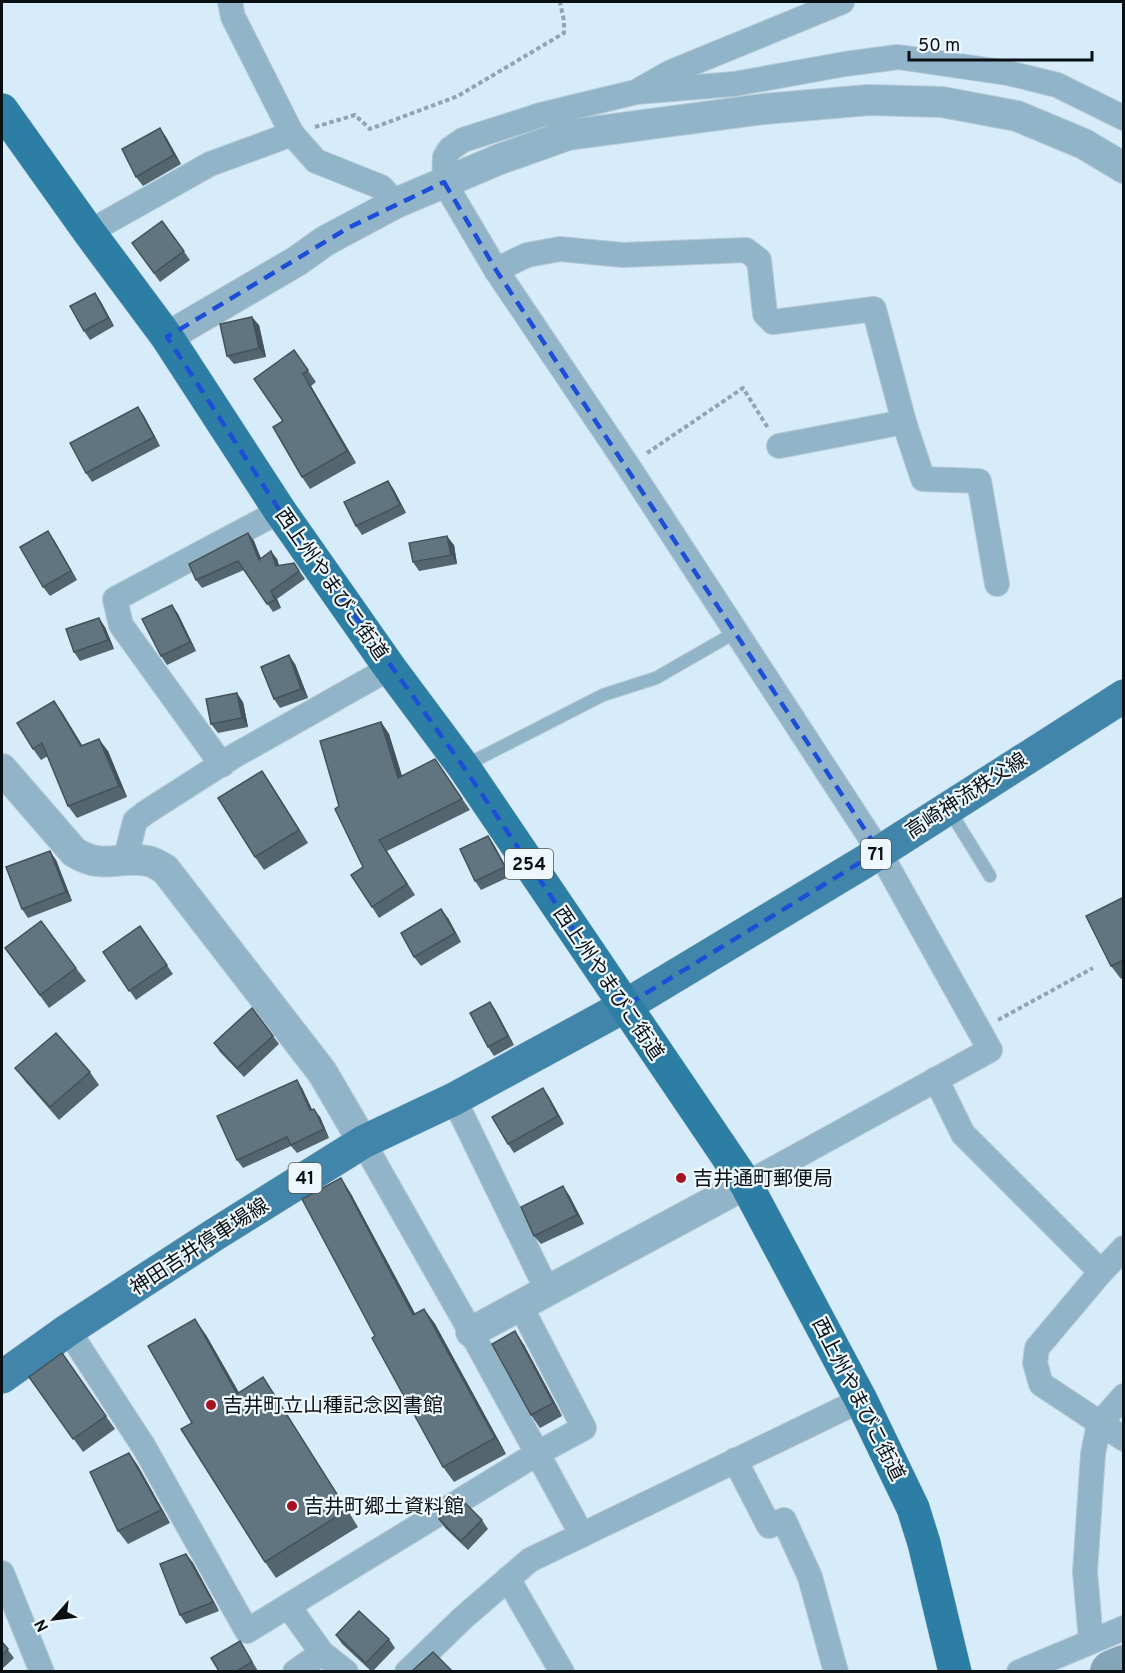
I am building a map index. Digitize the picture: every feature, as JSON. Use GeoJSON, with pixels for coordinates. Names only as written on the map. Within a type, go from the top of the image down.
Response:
{"type":"FeatureCollection","features":[{"type":"Feature","properties":{"kind":"highway","name":"西上州やまびこ街道"},"geometry":{"type":"LineString","coordinates":[[2,110],[88,232],[167,337],[280,511],[390,668],[463,766],[746,1184],[861,1400],[913,1508],[924,1543],[955,1671]]}},
{"type":"Feature","properties":{"kind":"main road","name":"高崎神流秩父線"},"geometry":{"type":"LineString","coordinates":[[625,1006],[879,851],[1124,696]]}},
{"type":"Feature","properties":{"kind":"main road","name":"神田吉井停車場線"},"geometry":{"type":"LineString","coordinates":[[2,1377],[68,1330],[363,1142],[454,1099],[625,1006]]}},
{"type":"Feature","properties":{"kind":"street"},"geometry":{"type":"LineString","coordinates":[[230,2],[233,17],[292,135],[316,161],[381,187],[396,203]]}},
{"type":"Feature","properties":{"kind":"street"},"geometry":{"type":"LineString","coordinates":[[636,92],[671,72],[842,2]]}},
{"type":"Feature","properties":{"kind":"street"},"geometry":{"type":"LineString","coordinates":[[471,1332],[990,1050],[879,851],[628,465],[496,270],[444,182],[445,156],[450,149],[463,141],[541,115],[636,92],[734,84],[898,57],[1008,73],[1057,85],[1124,118]]}},
{"type":"Feature","properties":{"kind":"street"},"geometry":{"type":"LineString","coordinates":[[167,337],[297,261],[332,237],[396,203],[500,159],[568,135],[741,112],[869,100],[942,102],[1017,116],[1084,144],[1124,168]]}},
{"type":"Feature","properties":{"kind":"street"},"geometry":{"type":"LineString","coordinates":[[88,232],[210,164],[292,135]]}},
{"type":"Feature","properties":{"kind":"street"},"geometry":{"type":"LineString","coordinates":[[496,270],[527,255],[560,249],[623,255],[746,250],[759,260],[765,314],[773,322],[873,309],[904,422],[923,479],[979,481],[997,584]]}},
{"type":"Feature","properties":{"kind":"street"},"geometry":{"type":"LineString","coordinates":[[779,446],[904,422]]}},
{"type":"Feature","properties":{"kind":"street"},"geometry":{"type":"LineString","coordinates":[[222,765],[121,625],[115,599],[280,511]]}},
{"type":"Feature","properties":{"kind":"street"},"geometry":{"type":"LineString","coordinates":[[125,861],[135,821],[234,756],[390,668]]}},
{"type":"Feature","properties":{"kind":"street"},"geometry":{"type":"LineString","coordinates":[[2,771],[74,852],[87,860],[150,861],[165,869],[322,1072],[471,1332],[582,1535]]}},
{"type":"Feature","properties":{"kind":"street"},"geometry":{"type":"LineString","coordinates":[[936,1079],[963,1134],[1101,1272]]}},
{"type":"Feature","properties":{"kind":"street"},"geometry":{"type":"LineString","coordinates":[[454,1099],[548,1292]]}},
{"type":"Feature","properties":{"kind":"street"},"geometry":{"type":"LineString","coordinates":[[1124,1248],[1037,1348],[1035,1363],[1041,1384],[1124,1439]]}},
{"type":"Feature","properties":{"kind":"street"},"geometry":{"type":"LineString","coordinates":[[68,1330],[144,1447],[247,1631],[538,1453],[584,1428],[520,1305]]}},
{"type":"Feature","properties":{"kind":"street"},"geometry":{"type":"LineString","coordinates":[[1091,1641],[1085,1572],[1093,1454],[1099,1424],[1124,1396]]}},
{"type":"Feature","properties":{"kind":"street"},"geometry":{"type":"LineString","coordinates":[[407,1671],[464,1617],[530,1560],[861,1400]]}},
{"type":"Feature","properties":{"kind":"street"},"geometry":{"type":"LineString","coordinates":[[735,1460],[769,1526],[784,1520],[810,1576],[836,1671]]}},
{"type":"Feature","properties":{"kind":"street"},"geometry":{"type":"LineString","coordinates":[[2,1573],[42,1671]]}},
{"type":"Feature","properties":{"kind":"street"},"geometry":{"type":"LineString","coordinates":[[508,1579],[562,1671]]}},
{"type":"Feature","properties":{"kind":"street"},"geometry":{"type":"LineString","coordinates":[[289,1606],[322,1653],[346,1671]]}},
{"type":"Feature","properties":{"kind":"street"},"geometry":{"type":"LineString","coordinates":[[1019,1671],[1124,1628]]}},
{"type":"Feature","properties":{"kind":"street"},"geometry":{"type":"LineString","coordinates":[[295,1671],[322,1653]]}},
{"type":"Feature","properties":{"kind":"lane"},"geometry":{"type":"LineString","coordinates":[[463,766],[603,695],[656,678],[736,632]]}},
{"type":"Feature","properties":{"kind":"lane"},"geometry":{"type":"LineString","coordinates":[[947,807],[990,876]]}},
{"type":"Feature","properties":{"kind":"path"},"geometry":{"type":"LineString","coordinates":[[292,135],[355,115],[370,129],[458,96],[564,33],[560,2]]}},
{"type":"Feature","properties":{"kind":"path"},"geometry":{"type":"LineString","coordinates":[[628,465],[743,388],[779,446]]}},
{"type":"Feature","properties":{"kind":"path"},"geometry":{"type":"LineString","coordinates":[[979,1030],[1093,968]]}},
{"type":"Feature","properties":{"kind":"highlighted area"},"geometry":{"type":"Polygon","coordinates":[[[444,182],[496,270],[879,851],[625,1006],[463,766],[280,511],[167,337],[348,228],[444,182]]]}},
{"type":"Feature","properties":{"kind":"building"},"geometry":{"type":"Polygon","coordinates":[[[160,128],[174,155],[136,177],[122,149],[160,128]]]}},
{"type":"Feature","properties":{"kind":"building"},"geometry":{"type":"Polygon","coordinates":[[[162,221],[184,251],[154,273],[132,243],[162,221]]]}},
{"type":"Feature","properties":{"kind":"building"},"geometry":{"type":"Polygon","coordinates":[[[95,293],[108,318],[84,331],[70,306],[95,293]]]}},
{"type":"Feature","properties":{"kind":"building"},"geometry":{"type":"Polygon","coordinates":[[[252,317],[259,348],[227,356],[220,324],[252,317]]]}},
{"type":"Feature","properties":{"kind":"building"},"geometry":{"type":"Polygon","coordinates":[[[294,350],[308,370],[303,374],[347,451],[302,477],[273,427],[283,421],[254,379],[294,350]]]}},
{"type":"Feature","properties":{"kind":"building"},"geometry":{"type":"Polygon","coordinates":[[[138,407],[154,437],[86,473],[70,443],[138,407]]]}},
{"type":"Feature","properties":{"kind":"building"},"geometry":{"type":"Polygon","coordinates":[[[388,481],[400,505],[356,526],[344,502],[388,481]]]}},
{"type":"Feature","properties":{"kind":"building"},"geometry":{"type":"Polygon","coordinates":[[[48,531],[71,571],[43,587],[20,547],[48,531]]]}},
{"type":"Feature","properties":{"kind":"building"},"geometry":{"type":"Polygon","coordinates":[[[248,533],[259,560],[271,551],[276,566],[294,563],[299,571],[271,591],[275,600],[267,604],[238,561],[196,580],[189,564],[248,533]]]}},
{"type":"Feature","properties":{"kind":"building"},"geometry":{"type":"Polygon","coordinates":[[[447,536],[451,555],[413,562],[409,543],[447,536]]]}},
{"type":"Feature","properties":{"kind":"building"},"geometry":{"type":"Polygon","coordinates":[[[172,605],[190,642],[161,656],[142,619],[172,605]]]}},
{"type":"Feature","properties":{"kind":"building"},"geometry":{"type":"Polygon","coordinates":[[[99,618],[108,640],[74,652],[66,629],[99,618]]]}},
{"type":"Feature","properties":{"kind":"building"},"geometry":{"type":"Polygon","coordinates":[[[289,655],[301,689],[274,699],[261,667],[289,655]]]}},
{"type":"Feature","properties":{"kind":"building"},"geometry":{"type":"Polygon","coordinates":[[[237,693],[242,718],[211,724],[206,699],[237,693]]]}},
{"type":"Feature","properties":{"kind":"building"},"geometry":{"type":"Polygon","coordinates":[[[54,701],[81,746],[99,739],[119,786],[68,806],[42,743],[33,749],[17,723],[54,701]]]}},
{"type":"Feature","properties":{"kind":"building"},"geometry":{"type":"Polygon","coordinates":[[[381,722],[398,778],[435,759],[462,799],[379,840],[407,884],[372,907],[351,875],[363,867],[335,809],[339,806],[320,741],[381,722]]]}},
{"type":"Feature","properties":{"kind":"building"},"geometry":{"type":"Polygon","coordinates":[[[262,771],[299,830],[255,857],[218,798],[262,771]]]}},
{"type":"Feature","properties":{"kind":"building"},"geometry":{"type":"Polygon","coordinates":[[[488,836],[505,867],[475,881],[460,849],[488,836]]]}},
{"type":"Feature","properties":{"kind":"building"},"geometry":{"type":"Polygon","coordinates":[[[50,851],[66,892],[22,909],[6,867],[50,851]]]}},
{"type":"Feature","properties":{"kind":"building"},"geometry":{"type":"Polygon","coordinates":[[[1124,897],[1124,960],[1111,966],[1086,916],[1124,897]]]}},
{"type":"Feature","properties":{"kind":"building"},"geometry":{"type":"Polygon","coordinates":[[[441,909],[455,933],[414,957],[401,933],[441,909]]]}},
{"type":"Feature","properties":{"kind":"building"},"geometry":{"type":"Polygon","coordinates":[[[41,921],[76,968],[40,995],[5,948],[41,921]]]}},
{"type":"Feature","properties":{"kind":"building"},"geometry":{"type":"Polygon","coordinates":[[[140,926],[167,965],[129,991],[103,952],[140,926]]]}},
{"type":"Feature","properties":{"kind":"building"},"geometry":{"type":"Polygon","coordinates":[[[490,1002],[508,1036],[488,1047],[470,1013],[490,1002]]]}},
{"type":"Feature","properties":{"kind":"building"},"geometry":{"type":"Polygon","coordinates":[[[252,1008],[273,1036],[237,1068],[214,1043],[252,1008]]]}},
{"type":"Feature","properties":{"kind":"building"},"geometry":{"type":"Polygon","coordinates":[[[56,1033],[90,1072],[50,1107],[15,1068],[56,1033]]]}},
{"type":"Feature","properties":{"kind":"building"},"geometry":{"type":"Polygon","coordinates":[[[297,1080],[310,1110],[314,1109],[324,1129],[291,1145],[287,1137],[237,1160],[217,1116],[297,1080]]]}},
{"type":"Feature","properties":{"kind":"building"},"geometry":{"type":"Polygon","coordinates":[[[543,1088],[558,1116],[508,1144],[492,1117],[543,1088]]]}},
{"type":"Feature","properties":{"kind":"building"},"geometry":{"type":"Polygon","coordinates":[[[341,1178],[413,1315],[424,1309],[495,1438],[443,1467],[372,1338],[375,1336],[302,1199],[341,1178]]]}},
{"type":"Feature","properties":{"kind":"building"},"geometry":{"type":"Polygon","coordinates":[[[563,1186],[577,1215],[534,1236],[521,1207],[563,1186]]]}},
{"type":"Feature","properties":{"kind":"building"},"geometry":{"type":"Polygon","coordinates":[[[195,1319],[237,1394],[263,1377],[347,1510],[265,1562],[181,1429],[192,1423],[148,1346],[195,1319]]]}},
{"type":"Feature","properties":{"kind":"building"},"geometry":{"type":"Polygon","coordinates":[[[515,1331],[553,1403],[531,1415],[492,1344],[515,1331]]]}},
{"type":"Feature","properties":{"kind":"building"},"geometry":{"type":"Polygon","coordinates":[[[62,1353],[106,1416],[73,1439],[29,1377],[62,1353]]]}},
{"type":"Feature","properties":{"kind":"building"},"geometry":{"type":"Polygon","coordinates":[[[129,1453],[161,1510],[118,1531],[90,1472],[129,1453]]]}},
{"type":"Feature","properties":{"kind":"building"},"geometry":{"type":"Polygon","coordinates":[[[464,1502],[482,1520],[461,1541],[439,1519],[464,1502]]]}},
{"type":"Feature","properties":{"kind":"building"},"geometry":{"type":"Polygon","coordinates":[[[186,1554],[213,1602],[180,1615],[160,1564],[186,1554]]]}},
{"type":"Feature","properties":{"kind":"building"},"geometry":{"type":"Polygon","coordinates":[[[359,1611],[389,1639],[366,1663],[336,1635],[359,1611]]]}},
{"type":"Feature","properties":{"kind":"building"},"geometry":{"type":"Polygon","coordinates":[[[240,1641],[252,1662],[237,1671],[219,1671],[211,1658],[240,1641]]]}},
{"type":"Feature","properties":{"kind":"building"},"geometry":{"type":"Polygon","coordinates":[[[2,1642],[8,1649],[2,1655],[2,1642]]]}},
{"type":"Feature","properties":{"kind":"building"},"geometry":{"type":"Polygon","coordinates":[[[433,1652],[452,1671],[412,1671],[433,1652]]]}},
{"type":"Feature","properties":{"kind":"waterway"},"geometry":{"type":"LineString","coordinates":[[1112,1672],[1124,1667]]}},
{"type":"Feature","properties":{"kind":"place","name":"吉井通町郵便局"},"geometry":{"type":"Point","coordinates":[681,1178]}},
{"type":"Feature","properties":{"kind":"place","name":"吉井町立山種記念図書館"},"geometry":{"type":"Point","coordinates":[211,1405]}},
{"type":"Feature","properties":{"kind":"place","name":"吉井町郷土資料館"},"geometry":{"type":"Point","coordinates":[292,1506]}}]}
